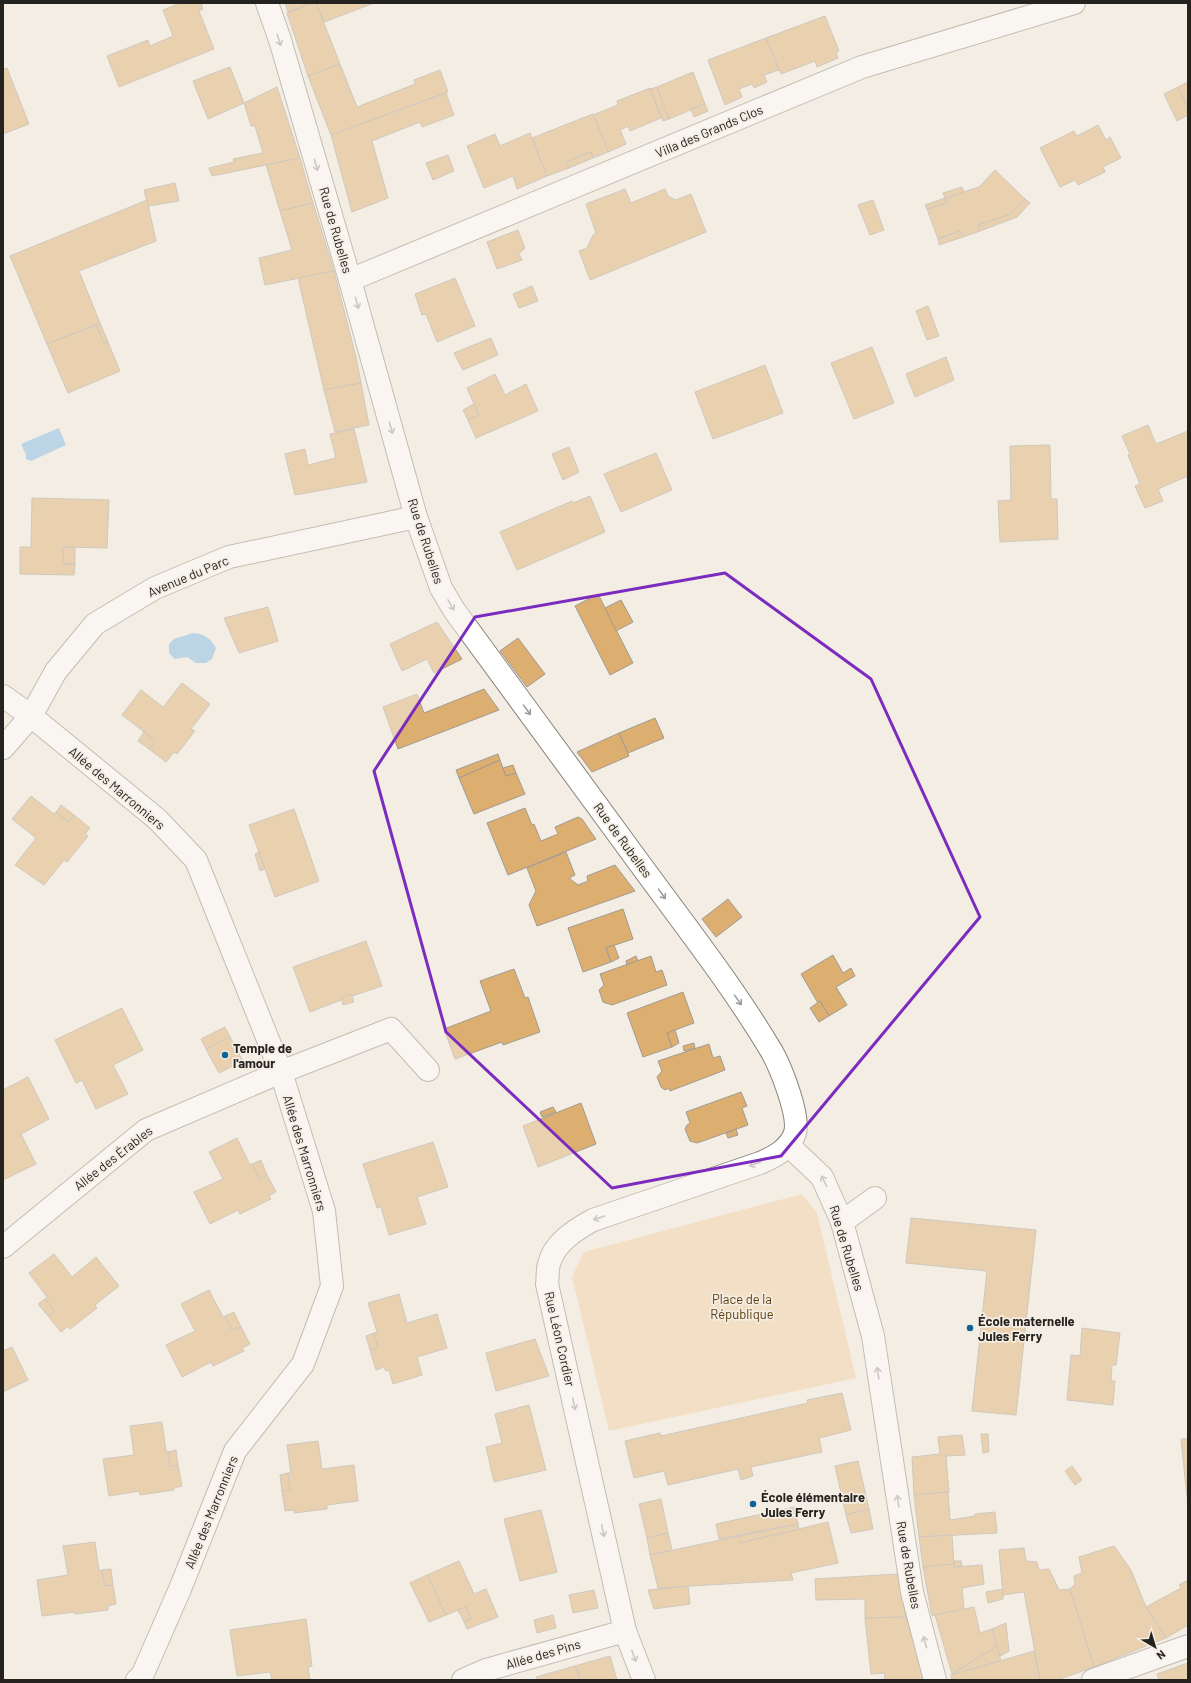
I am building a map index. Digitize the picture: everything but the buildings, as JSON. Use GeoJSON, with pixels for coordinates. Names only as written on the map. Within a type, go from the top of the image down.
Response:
{"type":"FeatureCollection","features":[{"type":"Feature","properties":{"kind":"street","name":"Rue de Rubelles"},"geometry":{"type":"LineString","coordinates":[[267,3],[280,40],[350,280],[416,517],[441,588],[454,610],[740,1002],[773,1054],[789,1092],[795,1117],[795,1132],[788,1145],[822,1177],[842,1222],[873,1336],[912,1592],[935,1680]]}},
{"type":"Feature","properties":{"kind":"street","name":"Villa des Grands Clos"},"geometry":{"type":"LineString","coordinates":[[350,280],[862,67],[1074,3]]}},
{"type":"Feature","properties":{"kind":"street","name":"Avenue du Parc"},"geometry":{"type":"LineString","coordinates":[[3,748],[31,716],[56,671],[95,624],[156,588],[229,558],[416,517]]}},
{"type":"Feature","properties":{"kind":"street","name":"Allée des Marronniers"},"geometry":{"type":"LineString","coordinates":[[3,696],[31,716],[158,819],[196,860],[280,1072],[324,1211],[332,1286],[302,1364],[235,1451],[142,1679]]}},
{"type":"Feature","properties":{"kind":"street","name":"Allée des Érables"},"geometry":{"type":"LineString","coordinates":[[3,1247],[146,1130],[280,1072],[391,1029],[428,1070]]}},
{"type":"Feature","properties":{"kind":"street","name":"Rue Léon Cordier"},"geometry":{"type":"LineString","coordinates":[[644,1680],[625,1631],[547,1284],[549,1264],[558,1247],[572,1232],[593,1220],[760,1163],[777,1155],[788,1145]]}},
{"type":"Feature","properties":{"kind":"street"},"geometry":{"type":"LineString","coordinates":[[842,1222],[875,1198]]}},
{"type":"Feature","properties":{"kind":"street","name":"Allée des Pins"},"geometry":{"type":"LineString","coordinates":[[463,1680],[486,1670],[625,1631]]}},
{"type":"Feature","properties":{"kind":"street"},"geometry":{"type":"LineString","coordinates":[[1093,1680],[1188,1646]]}},
{"type":"Feature","properties":{"kind":"highlighted area"},"geometry":{"type":"Polygon","coordinates":[[[725,573],[871,679],[980,917],[781,1156],[612,1188],[446,1032],[374,771],[475,617],[725,573]]]}},
{"type":"Feature","properties":{"kind":"green space","name":"Place de la République"},"geometry":{"type":"Polygon","coordinates":[[[802,1194],[817,1213],[856,1378],[609,1431],[572,1277],[584,1252],[802,1194]]]}},
{"type":"Feature","properties":{"kind":"water"},"geometry":{"type":"Polygon","coordinates":[[[59,428],[66,445],[31,461],[26,459],[26,455],[21,444],[59,428]]]}},
{"type":"Feature","properties":{"kind":"water"},"geometry":{"type":"Polygon","coordinates":[[[193,633],[201,634],[207,637],[216,648],[212,659],[206,663],[196,663],[187,657],[175,659],[169,653],[169,644],[174,639],[193,633]]]}},
{"type":"Feature","properties":{"kind":"place","name":"Temple de l'amour"},"geometry":{"type":"Point","coordinates":[225,1055]}},
{"type":"Feature","properties":{"kind":"place","name":"École maternelle Jules Ferry"},"geometry":{"type":"Point","coordinates":[970,1328]}},
{"type":"Feature","properties":{"kind":"place","name":"École élémentaire Jules Ferry"},"geometry":{"type":"Point","coordinates":[753,1504]}}]}
